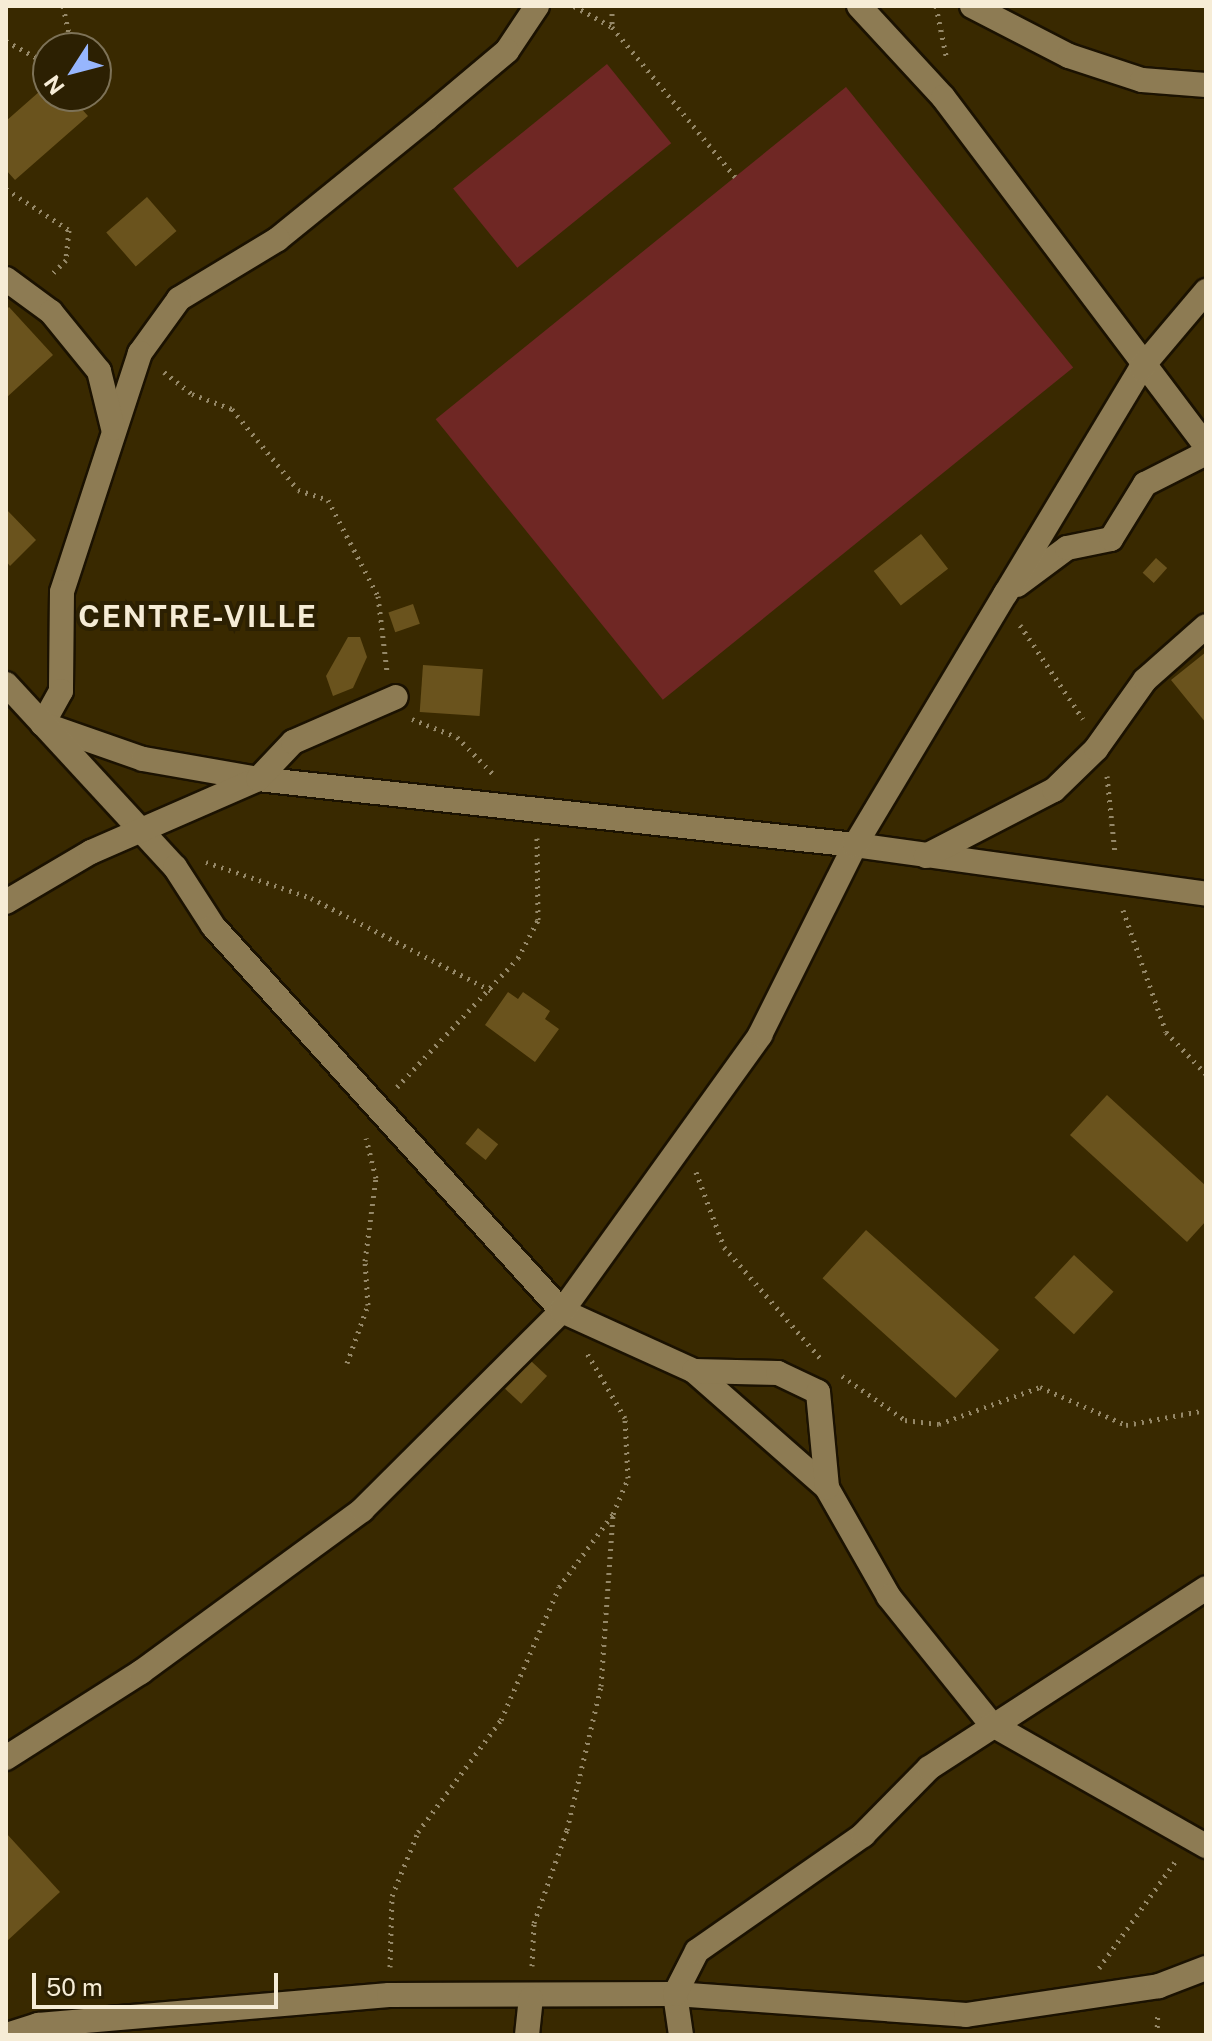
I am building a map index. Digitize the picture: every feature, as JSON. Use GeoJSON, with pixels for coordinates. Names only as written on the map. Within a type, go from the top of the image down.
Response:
{"type":"FeatureCollection","features":[{"type":"Feature","properties":{"kind":"street"},"geometry":{"type":"LineString","coordinates":[[43,724],[61,691],[62,592],[140,353],[179,299],[278,239],[426,119],[507,51],[537,6]]}},
{"type":"Feature","properties":{"kind":"street"},"geometry":{"type":"LineString","coordinates":[[859,6],[943,97],[1141,368],[1206,446]]}},
{"type":"Feature","properties":{"kind":"street"},"geometry":{"type":"LineString","coordinates":[[972,6],[1069,56],[1142,80],[1206,85]]}},
{"type":"Feature","properties":{"kind":"street"},"geometry":{"type":"LineString","coordinates":[[6,279],[28,295],[99,371],[114,431]]}},
{"type":"Feature","properties":{"kind":"street"},"geometry":{"type":"LineString","coordinates":[[6,1758],[141,1672],[362,1510],[562,1311],[688,1144],[760,1035],[855,845],[1006,593],[1141,368],[1206,291]]}},
{"type":"Feature","properties":{"kind":"street"},"geometry":{"type":"LineString","coordinates":[[1006,593],[1067,548],[1111,539],[1145,484],[1206,453]]}},
{"type":"Feature","properties":{"kind":"street"},"geometry":{"type":"LineString","coordinates":[[926,856],[1054,790],[1096,749],[1145,680],[1206,626]]}},
{"type":"Feature","properties":{"kind":"street"},"geometry":{"type":"LineString","coordinates":[[6,684],[137,830],[163,854],[213,926],[562,1311],[694,1371],[827,1488],[889,1597],[991,1724],[1199,1842]]}},
{"type":"Feature","properties":{"kind":"street"},"geometry":{"type":"LineString","coordinates":[[6,902],[137,830],[258,779],[293,742],[396,697]]}},
{"type":"Feature","properties":{"kind":"street"},"geometry":{"type":"LineString","coordinates":[[43,724],[143,759],[258,779],[855,845],[1117,887],[1206,894]]}},
{"type":"Feature","properties":{"kind":"street"},"geometry":{"type":"LineString","coordinates":[[694,1371],[778,1373],[818,1392],[827,1488]]}},
{"type":"Feature","properties":{"kind":"street"},"geometry":{"type":"LineString","coordinates":[[681,2035],[675,1994],[697,1951],[863,1835],[929,1768],[991,1724],[1206,1588]]}},
{"type":"Feature","properties":{"kind":"street"},"geometry":{"type":"LineString","coordinates":[[1159,1986],[1206,1968]]}},
{"type":"Feature","properties":{"kind":"street"},"geometry":{"type":"LineString","coordinates":[[7,2035],[38,2025],[389,1995],[531,1998],[675,1994],[966,2015],[1159,1986],[1206,1986]]}},
{"type":"Feature","properties":{"kind":"street"},"geometry":{"type":"LineString","coordinates":[[527,2035],[531,1998]]}},
{"type":"Feature","properties":{"kind":"path"},"geometry":{"type":"LineString","coordinates":[[63,6],[69,32]]}},
{"type":"Feature","properties":{"kind":"path"},"geometry":{"type":"LineString","coordinates":[[574,6],[612,27],[735,177]]}},
{"type":"Feature","properties":{"kind":"path"},"geometry":{"type":"LineString","coordinates":[[612,6],[612,27]]}},
{"type":"Feature","properties":{"kind":"path"},"geometry":{"type":"LineString","coordinates":[[6,41],[32,55]]}},
{"type":"Feature","properties":{"kind":"path"},"geometry":{"type":"LineString","coordinates":[[6,189],[69,230],[66,260],[28,295]]}},
{"type":"Feature","properties":{"kind":"path"},"geometry":{"type":"LineString","coordinates":[[140,353],[192,394],[232,409],[298,490],[328,500],[378,596],[396,697],[403,716],[457,737],[529,810],[539,844],[538,920],[492,991],[377,1104],[366,1137],[376,1178],[365,1261],[368,1305],[347,1363]]}},
{"type":"Feature","properties":{"kind":"path"},"geometry":{"type":"LineString","coordinates":[[1006,593],[1031,650],[1076,704],[1107,772],[1117,887],[1166,1032],[1206,1074]]}},
{"type":"Feature","properties":{"kind":"path"},"geometry":{"type":"LineString","coordinates":[[163,854],[240,868],[492,991]]}},
{"type":"Feature","properties":{"kind":"path"},"geometry":{"type":"LineString","coordinates":[[688,1144],[710,1216],[749,1282],[828,1367],[905,1420],[939,1424],[1040,1387],[1126,1425],[1206,1410]]}},
{"type":"Feature","properties":{"kind":"path"},"geometry":{"type":"LineString","coordinates":[[389,1995],[392,1896],[418,1832],[501,1720],[559,1587],[613,1514],[628,1478],[625,1418],[562,1311]]}},
{"type":"Feature","properties":{"kind":"path"},"geometry":{"type":"LineString","coordinates":[[531,1998],[534,1923],[567,1830],[601,1686],[613,1514]]}},
{"type":"Feature","properties":{"kind":"path"},"geometry":{"type":"LineString","coordinates":[[1078,1998],[1199,1842]]}},
{"type":"Feature","properties":{"kind":"shaded area"},"geometry":{"type":"Polygon","coordinates":[[[607,64],[671,143],[517,268],[453,189],[607,64]]]}},
{"type":"Feature","properties":{"kind":"shaded area"},"geometry":{"type":"Polygon","coordinates":[[[846,87],[1073,368],[663,700],[436,419],[846,87]]]}},
{"type":"Feature","properties":{"kind":"building"},"geometry":{"type":"Polygon","coordinates":[[[32,98],[32,112],[84,112],[88,116],[15,180],[6,170],[6,121],[32,98]]]}},
{"type":"Feature","properties":{"kind":"building"},"geometry":{"type":"Polygon","coordinates":[[[147,197],[177,231],[136,266],[106,232],[147,197]]]}},
{"type":"Feature","properties":{"kind":"building"},"geometry":{"type":"Polygon","coordinates":[[[9,307],[53,355],[6,398],[6,310],[9,307]]]}},
{"type":"Feature","properties":{"kind":"building"},"geometry":{"type":"Polygon","coordinates":[[[6,509],[36,540],[10,566],[6,561],[6,509]]]}},
{"type":"Feature","properties":{"kind":"building"},"geometry":{"type":"Polygon","coordinates":[[[921,534],[948,569],[901,606],[874,571],[921,534]]]}},
{"type":"Feature","properties":{"kind":"building"},"geometry":{"type":"Polygon","coordinates":[[[1156,558],[1167,568],[1154,583],[1143,573],[1156,558]]]}},
{"type":"Feature","properties":{"kind":"building"},"geometry":{"type":"Polygon","coordinates":[[[413,604],[420,624],[395,632],[388,612],[413,604]]]}},
{"type":"Feature","properties":{"kind":"building"},"geometry":{"type":"Polygon","coordinates":[[[348,637],[360,637],[367,657],[353,688],[333,696],[326,676],[348,637]]]}},
{"type":"Feature","properties":{"kind":"building"},"geometry":{"type":"Polygon","coordinates":[[[1206,652],[1206,723],[1171,680],[1206,652]]]}},
{"type":"Feature","properties":{"kind":"building"},"geometry":{"type":"Polygon","coordinates":[[[423,665],[483,669],[480,716],[420,712],[423,665]]]}},
{"type":"Feature","properties":{"kind":"building"},"geometry":{"type":"Polygon","coordinates":[[[508,992],[518,999],[523,992],[550,1011],[545,1019],[559,1029],[535,1062],[485,1025],[508,992]]]}},
{"type":"Feature","properties":{"kind":"building"},"geometry":{"type":"Polygon","coordinates":[[[1107,1095],[1206,1186],[1206,1221],[1187,1242],[1070,1135],[1107,1095]]]}},
{"type":"Feature","properties":{"kind":"building"},"geometry":{"type":"Polygon","coordinates":[[[478,1128],[498,1144],[486,1160],[465,1144],[478,1128]]]}},
{"type":"Feature","properties":{"kind":"building"},"geometry":{"type":"Polygon","coordinates":[[[866,1230],[999,1350],[956,1398],[823,1278],[866,1230]]]}},
{"type":"Feature","properties":{"kind":"building"},"geometry":{"type":"Polygon","coordinates":[[[1074,1255],[1113,1292],[1074,1334],[1034,1297],[1074,1255]]]}},
{"type":"Feature","properties":{"kind":"building"},"geometry":{"type":"Polygon","coordinates":[[[531,1361],[547,1376],[521,1404],[505,1389],[531,1361]]]}},
{"type":"Feature","properties":{"kind":"building"},"geometry":{"type":"Polygon","coordinates":[[[6,1833],[60,1892],[6,1942],[6,1833]]]}},
{"type":"Feature","properties":{"kind":"district","name":"CENTRE-VILLE"},"geometry":{"type":"Point","coordinates":[198,616]}}]}
